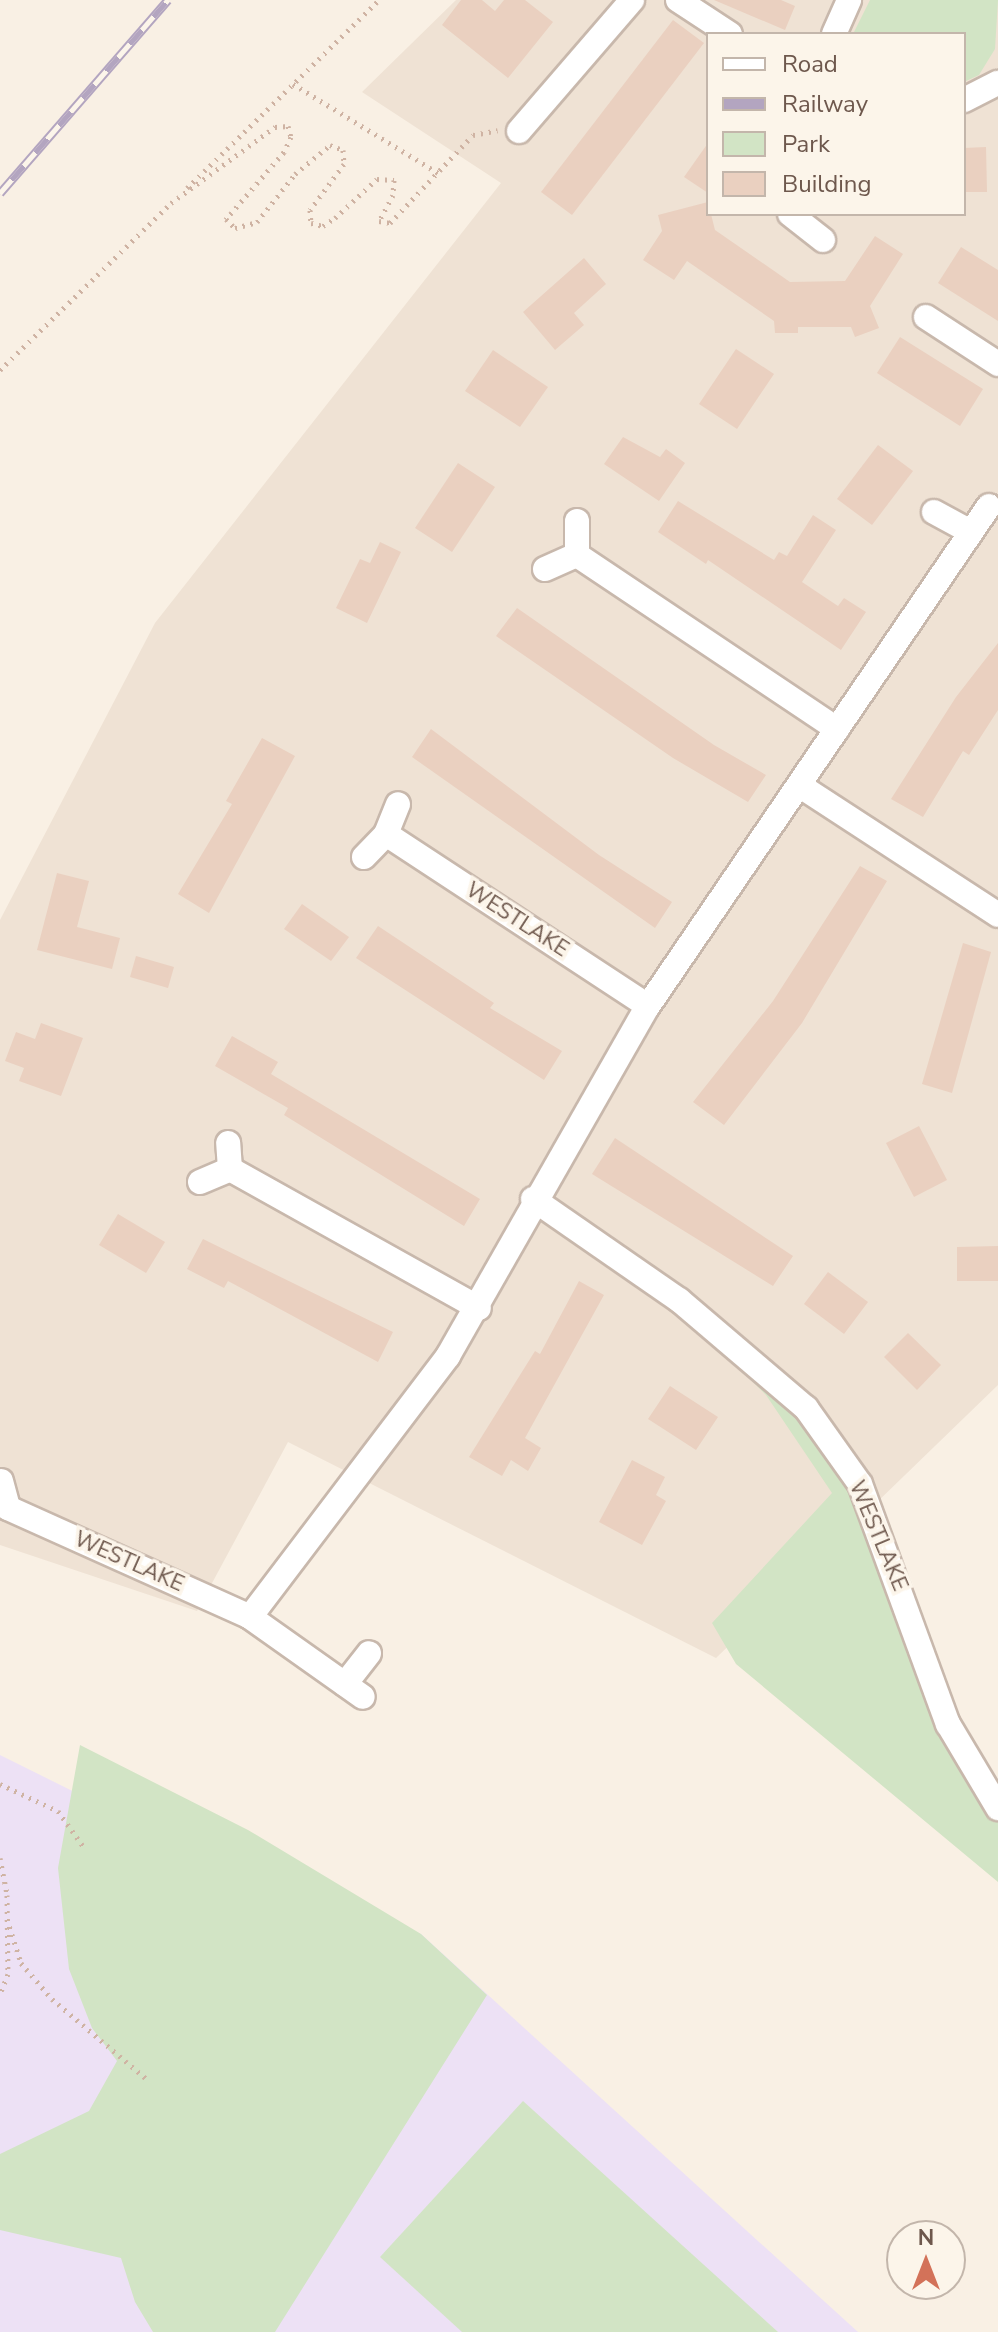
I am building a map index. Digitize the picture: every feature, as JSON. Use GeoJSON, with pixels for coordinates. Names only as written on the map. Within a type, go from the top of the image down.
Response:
{"type":"FeatureCollection","features":[{"type":"Feature","properties":{"kind":"street"},"geometry":{"type":"LineString","coordinates":[[519,131],[632,0]]}},
{"type":"Feature","properties":{"kind":"street"},"geometry":{"type":"LineString","coordinates":[[678,0],[727,32]]}},
{"type":"Feature","properties":{"kind":"street"},"geometry":{"type":"LineString","coordinates":[[835,32],[849,0]]}},
{"type":"Feature","properties":{"kind":"street"},"geometry":{"type":"LineString","coordinates":[[966,99],[998,83]]}},
{"type":"Feature","properties":{"kind":"street"},"geometry":{"type":"LineString","coordinates":[[795,216],[823,240]]}},
{"type":"Feature","properties":{"kind":"street"},"geometry":{"type":"LineString","coordinates":[[926,317],[998,364]]}},
{"type":"Feature","properties":{"kind":"street"},"geometry":{"type":"LineString","coordinates":[[250,1617],[479,1308],[533,1199],[648,1006],[802,787],[837,729],[989,506]]}},
{"type":"Feature","properties":{"kind":"street"},"geometry":{"type":"LineString","coordinates":[[934,512],[971,532]]}},
{"type":"Feature","properties":{"kind":"street"},"geometry":{"type":"LineString","coordinates":[[577,521],[577,555]]}},
{"type":"Feature","properties":{"kind":"street"},"geometry":{"type":"LineString","coordinates":[[577,555],[837,729]]}},
{"type":"Feature","properties":{"kind":"street"},"geometry":{"type":"LineString","coordinates":[[545,569],[577,555]]}},
{"type":"Feature","properties":{"kind":"street"},"geometry":{"type":"LineString","coordinates":[[802,787],[998,915]]}},
{"type":"Feature","properties":{"kind":"street"},"geometry":{"type":"LineString","coordinates":[[364,857],[386,834],[398,804]]}},
{"type":"Feature","properties":{"kind":"street","name":"WESTLAKE"},"geometry":{"type":"LineString","coordinates":[[386,834],[648,1006]]}},
{"type":"Feature","properties":{"kind":"street"},"geometry":{"type":"LineString","coordinates":[[228,1143],[230,1169]]}},
{"type":"Feature","properties":{"kind":"street"},"geometry":{"type":"LineString","coordinates":[[230,1169],[479,1308]]}},
{"type":"Feature","properties":{"kind":"street"},"geometry":{"type":"LineString","coordinates":[[200,1182],[230,1169]]}},
{"type":"Feature","properties":{"kind":"street","name":"WESTLAKE"},"geometry":{"type":"LineString","coordinates":[[533,1199],[679,1300],[806,1408],[860,1484],[948,1724],[998,1808]]}},
{"type":"Feature","properties":{"kind":"street","name":"WESTLAKE"},"geometry":{"type":"LineString","coordinates":[[1,1481],[4,1510],[250,1617],[354,1691],[369,1653]]}},
{"type":"Feature","properties":{"kind":"path"},"geometry":{"type":"LineString","coordinates":[[0,370],[379,0]]}},
{"type":"Feature","properties":{"kind":"path"},"geometry":{"type":"LineString","coordinates":[[293,84],[438,173]]}},
{"type":"Feature","properties":{"kind":"path"},"geometry":{"type":"LineString","coordinates":[[171,203],[275,127],[288,126],[291,137],[226,219],[235,228],[257,222],[295,174],[330,145],[343,150],[344,164],[310,210],[311,223],[323,226],[377,179],[394,180],[393,195],[379,221],[390,223],[473,135],[519,131]]}},
{"type":"Feature","properties":{"kind":"path"},"geometry":{"type":"LineString","coordinates":[[0,1784],[58,1811],[83,1846]]}},
{"type":"Feature","properties":{"kind":"path"},"geometry":{"type":"LineString","coordinates":[[0,1858],[7,1919],[8,1974],[0,1994]]}},
{"type":"Feature","properties":{"kind":"path"},"geometry":{"type":"LineString","coordinates":[[7,1919],[21,1963],[52,1999],[149,2081]]}},
{"type":"Feature","properties":{"kind":"shaded area"},"geometry":{"type":"Polygon","coordinates":[[[456,0],[998,0],[998,1385],[716,1658],[288,1442],[197,1611],[0,1545],[0,920],[155,623],[501,183],[362,92],[456,0]]]}},
{"type":"Feature","properties":{"kind":"shaded area"},"geometry":{"type":"Polygon","coordinates":[[[0,1755],[157,1833],[421,1934],[858,2332],[0,2332],[0,1755]]]}},
{"type":"Feature","properties":{"kind":"green space"},"geometry":{"type":"Polygon","coordinates":[[[870,0],[998,0],[995,49],[979,75],[966,81],[966,32],[854,32],[870,0]]]}},
{"type":"Feature","properties":{"kind":"green space"},"geometry":{"type":"Polygon","coordinates":[[[706,1335],[796,1411],[840,1472],[904,1594],[998,1808],[998,1882],[736,1664],[712,1623],[832,1493],[766,1395],[706,1335]]]}},
{"type":"Feature","properties":{"kind":"green space"},"geometry":{"type":"Polygon","coordinates":[[[80,1745],[248,1830],[421,1934],[487,1995],[275,2332],[153,2332],[135,2302],[121,2258],[0,2230],[0,2154],[89,2111],[117,2061],[92,2028],[69,1969],[58,1868],[80,1745]]]}},
{"type":"Feature","properties":{"kind":"green space"},"geometry":{"type":"Polygon","coordinates":[[[523,2101],[778,2332],[462,2332],[380,2257],[523,2101]]]}},
{"type":"Feature","properties":{"kind":"building"},"geometry":{"type":"Polygon","coordinates":[[[461,0],[482,0],[495,11],[504,0],[525,0],[553,22],[508,78],[442,25],[461,0]]]}},
{"type":"Feature","properties":{"kind":"building"},"geometry":{"type":"Polygon","coordinates":[[[714,0],[781,0],[795,6],[785,30],[714,0]]]}},
{"type":"Feature","properties":{"kind":"building"},"geometry":{"type":"Polygon","coordinates":[[[673,20],[704,43],[572,215],[541,192],[673,20]]]}},
{"type":"Feature","properties":{"kind":"building"},"geometry":{"type":"Polygon","coordinates":[[[706,146],[706,192],[684,177],[706,146]]]}},
{"type":"Feature","properties":{"kind":"building"},"geometry":{"type":"Polygon","coordinates":[[[986,147],[987,192],[966,192],[966,148],[986,147]]]}},
{"type":"Feature","properties":{"kind":"building"},"geometry":{"type":"Polygon","coordinates":[[[706,203],[706,216],[712,216],[715,230],[790,282],[845,281],[875,236],[903,254],[870,306],[879,328],[855,337],[851,327],[798,327],[798,333],[775,333],[774,321],[687,261],[674,280],[643,260],[662,231],[658,215],[706,203]]]}},
{"type":"Feature","properties":{"kind":"building"},"geometry":{"type":"Polygon","coordinates":[[[961,247],[998,270],[998,321],[938,283],[961,247]]]}},
{"type":"Feature","properties":{"kind":"building"},"geometry":{"type":"Polygon","coordinates":[[[584,258],[606,284],[574,313],[584,325],[555,350],[523,312],[584,258]]]}},
{"type":"Feature","properties":{"kind":"building"},"geometry":{"type":"Polygon","coordinates":[[[900,337],[983,389],[960,426],[877,373],[900,337]]]}},
{"type":"Feature","properties":{"kind":"building"},"geometry":{"type":"Polygon","coordinates":[[[736,349],[774,374],[737,429],[699,404],[736,349]]]}},
{"type":"Feature","properties":{"kind":"building"},"geometry":{"type":"Polygon","coordinates":[[[493,350],[548,387],[520,427],[465,391],[493,350]]]}},
{"type":"Feature","properties":{"kind":"building"},"geometry":{"type":"Polygon","coordinates":[[[623,437],[660,457],[666,449],[685,463],[659,501],[604,464],[623,437]]]}},
{"type":"Feature","properties":{"kind":"building"},"geometry":{"type":"Polygon","coordinates":[[[878,445],[913,471],[872,525],[837,499],[878,445]]]}},
{"type":"Feature","properties":{"kind":"building"},"geometry":{"type":"Polygon","coordinates":[[[458,463],[495,487],[452,552],[415,528],[458,463]]]}},
{"type":"Feature","properties":{"kind":"building"},"geometry":{"type":"Polygon","coordinates":[[[678,501],[774,560],[779,552],[787,556],[813,515],[836,530],[802,582],[838,606],[844,598],[866,612],[841,650],[708,560],[706,564],[658,532],[678,501]]]}},
{"type":"Feature","properties":{"kind":"building"},"geometry":{"type":"Polygon","coordinates":[[[380,542],[401,552],[367,623],[336,608],[360,559],[370,563],[380,542]]]}},
{"type":"Feature","properties":{"kind":"building"},"geometry":{"type":"Polygon","coordinates":[[[517,608],[714,745],[766,775],[748,802],[673,758],[496,636],[517,608]]]}},
{"type":"Feature","properties":{"kind":"building"},"geometry":{"type":"Polygon","coordinates":[[[998,643],[998,710],[969,755],[963,751],[923,817],[891,799],[956,697],[998,643]]]}},
{"type":"Feature","properties":{"kind":"building"},"geometry":{"type":"Polygon","coordinates":[[[431,729],[599,855],[672,902],[655,928],[412,757],[431,729]]]}},
{"type":"Feature","properties":{"kind":"building"},"geometry":{"type":"Polygon","coordinates":[[[262,738],[295,756],[209,913],[178,894],[232,804],[226,801],[262,738]]]}},
{"type":"Feature","properties":{"kind":"building"},"geometry":{"type":"Polygon","coordinates":[[[860,866],[887,881],[802,1023],[724,1125],[693,1102],[773,1001],[860,866]]]}},
{"type":"Feature","properties":{"kind":"building"},"geometry":{"type":"Polygon","coordinates":[[[57,873],[89,881],[77,927],[120,938],[112,969],[37,950],[57,873]]]}},
{"type":"Feature","properties":{"kind":"building"},"geometry":{"type":"Polygon","coordinates":[[[302,904],[349,937],[331,961],[284,929],[302,904]]]}},
{"type":"Feature","properties":{"kind":"building"},"geometry":{"type":"Polygon","coordinates":[[[378,926],[494,1003],[490,1008],[562,1051],[544,1080],[356,958],[378,926]]]}},
{"type":"Feature","properties":{"kind":"building"},"geometry":{"type":"Polygon","coordinates":[[[963,943],[991,952],[952,1093],[922,1084],[963,943]]]}},
{"type":"Feature","properties":{"kind":"building"},"geometry":{"type":"Polygon","coordinates":[[[136,956],[174,967],[168,988],[130,977],[136,956]]]}},
{"type":"Feature","properties":{"kind":"building"},"geometry":{"type":"Polygon","coordinates":[[[41,1023],[83,1038],[61,1096],[19,1081],[24,1068],[5,1061],[16,1032],[35,1039],[41,1023]]]}},
{"type":"Feature","properties":{"kind":"building"},"geometry":{"type":"Polygon","coordinates":[[[232,1036],[278,1062],[271,1074],[480,1199],[464,1226],[284,1115],[288,1108],[215,1066],[232,1036]]]}},
{"type":"Feature","properties":{"kind":"building"},"geometry":{"type":"Polygon","coordinates":[[[919,1126],[947,1180],[914,1197],[886,1143],[919,1126]]]}},
{"type":"Feature","properties":{"kind":"building"},"geometry":{"type":"Polygon","coordinates":[[[615,1138],[793,1256],[773,1286],[592,1174],[615,1138]]]}},
{"type":"Feature","properties":{"kind":"building"},"geometry":{"type":"Polygon","coordinates":[[[118,1214],[165,1242],[146,1273],[99,1245],[118,1214]]]}},
{"type":"Feature","properties":{"kind":"building"},"geometry":{"type":"Polygon","coordinates":[[[203,1239],[393,1332],[378,1362],[228,1281],[224,1288],[187,1269],[203,1239]]]}},
{"type":"Feature","properties":{"kind":"building"},"geometry":{"type":"Polygon","coordinates":[[[998,1246],[998,1281],[957,1281],[957,1247],[998,1246]]]}},
{"type":"Feature","properties":{"kind":"building"},"geometry":{"type":"Polygon","coordinates":[[[828,1272],[868,1302],[844,1334],[804,1304],[828,1272]]]}},
{"type":"Feature","properties":{"kind":"building"},"geometry":{"type":"Polygon","coordinates":[[[579,1281],[604,1295],[525,1438],[541,1448],[528,1471],[511,1460],[502,1476],[469,1457],[535,1351],[540,1354],[579,1281]]]}},
{"type":"Feature","properties":{"kind":"building"},"geometry":{"type":"Polygon","coordinates":[[[908,1333],[941,1365],[917,1390],[884,1357],[908,1333]]]}},
{"type":"Feature","properties":{"kind":"building"},"geometry":{"type":"Polygon","coordinates":[[[670,1386],[718,1417],[696,1450],[648,1419],[670,1386]]]}},
{"type":"Feature","properties":{"kind":"building"},"geometry":{"type":"Polygon","coordinates":[[[632,1460],[665,1477],[656,1495],[666,1501],[642,1545],[599,1522],[632,1460]]]}},
{"type":"Feature","properties":{"kind":"railway"},"geometry":{"type":"LineString","coordinates":[[0,193],[168,0]]}}]}
